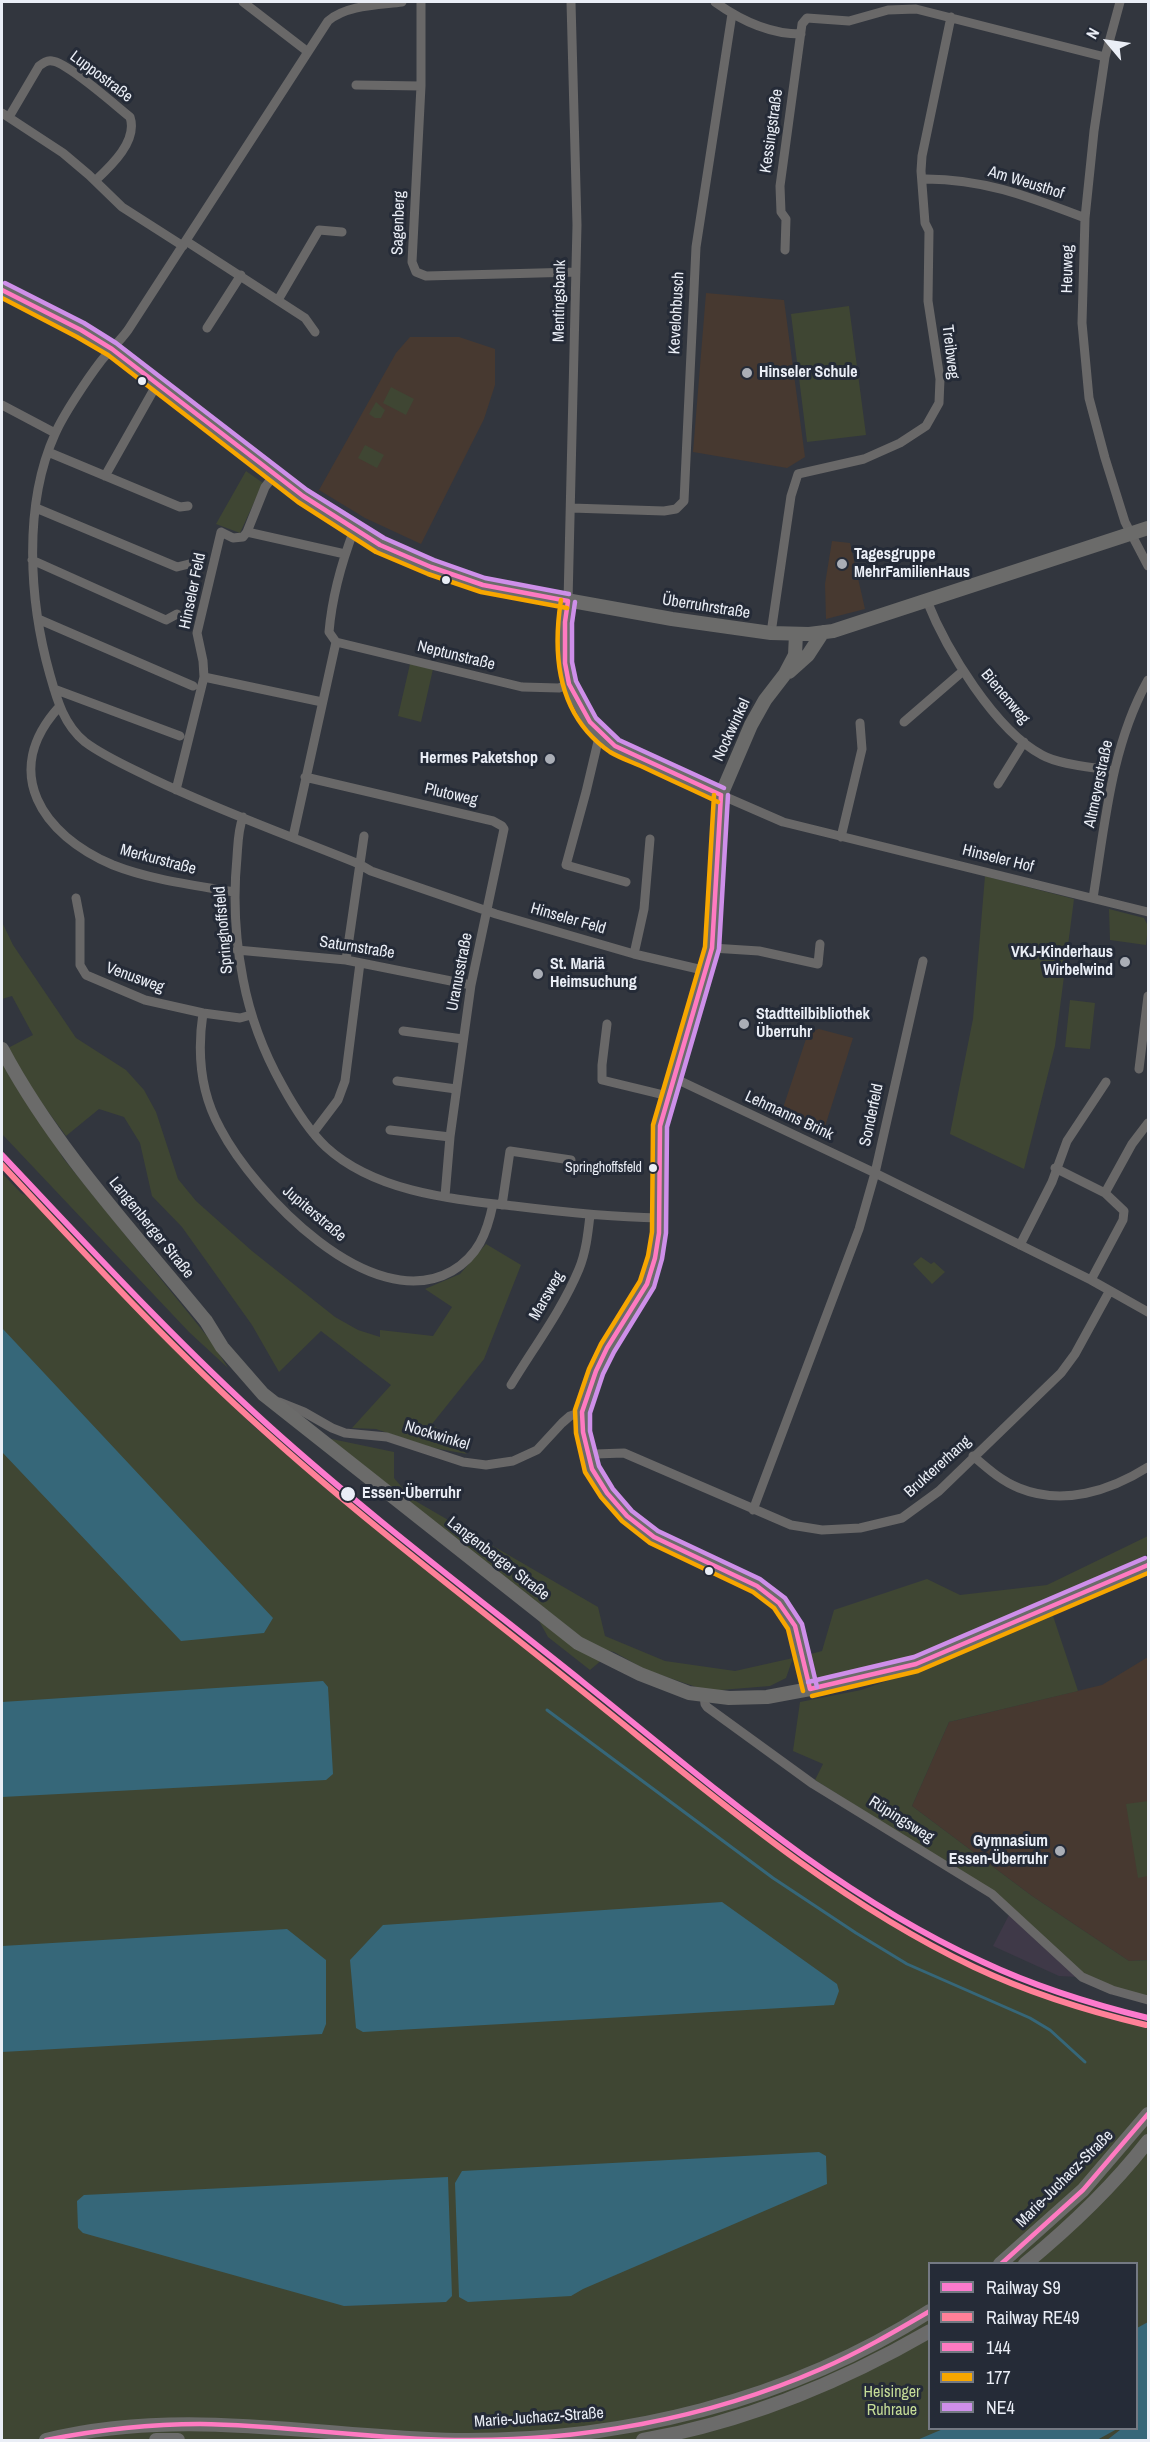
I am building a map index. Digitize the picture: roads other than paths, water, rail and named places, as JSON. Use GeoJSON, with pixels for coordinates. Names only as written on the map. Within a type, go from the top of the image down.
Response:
{"type":"FeatureCollection","features":[{"type":"Feature","properties":{"kind":"main road","name":"Überruhrstraße"},"geometry":{"type":"LineString","coordinates":[[2,290],[81,330],[112,349],[303,496],[354,530],[407,558],[483,585],[568,601],[771,633],[823,632],[854,626],[1149,528]]}},
{"type":"Feature","properties":{"kind":"main road"},"geometry":{"type":"LineString","coordinates":[[568,601],[564,647],[569,684],[590,722],[615,746],[721,795]]}},
{"type":"Feature","properties":{"kind":"main road","name":"Nockwinkel"},"geometry":{"type":"LineString","coordinates":[[785,674],[796,668],[808,656],[823,632]]}},
{"type":"Feature","properties":{"kind":"main road","name":"Nockwinkel"},"geometry":{"type":"LineString","coordinates":[[582,1412],[596,1371],[607,1348],[647,1284],[657,1248],[660,1126],[712,948],[721,795],[751,725],[795,655],[796,634]]}},
{"type":"Feature","properties":{"kind":"main road","name":"Langenberger Straße"},"geometry":{"type":"LineString","coordinates":[[2,1049],[23,1088],[74,1160],[207,1321],[222,1347],[263,1394],[578,1643],[630,1670],[672,1688],[729,1698],[767,1697],[810,1689],[916,1664],[1149,1565]]}},
{"type":"Feature","properties":{"kind":"main road"},"geometry":{"type":"LineString","coordinates":[[582,1412],[588,1457],[592,1469],[607,1493],[627,1516],[654,1537],[757,1586],[778,1603],[795,1626],[810,1689]]}},
{"type":"Feature","properties":{"kind":"main road","name":"Marie-Juchacz-Straße"},"geometry":{"type":"LineString","coordinates":[[1002,2262],[1083,2190],[1149,2114]]}},
{"type":"Feature","properties":{"kind":"main road","name":"Marie-Juchacz-Straße"},"geometry":{"type":"LineString","coordinates":[[1027,2262],[1095,2201],[1149,2141]]}},
{"type":"Feature","properties":{"kind":"main road","name":"Marie-Juchacz-Straße"},"geometry":{"type":"LineString","coordinates":[[46,2440],[128,2426],[251,2425],[454,2440],[519,2440],[584,2434],[678,2417],[737,2401],[833,2364],[880,2341],[928,2312]]}},
{"type":"Feature","properties":{"kind":"main road"},"geometry":{"type":"LineString","coordinates":[[643,2440],[679,2434],[798,2397],[841,2378],[928,2332]]}},
{"type":"Feature","properties":{"kind":"main road"},"geometry":{"type":"LineString","coordinates":[[156,2440],[178,2440]]}},
{"type":"Feature","properties":{"kind":"street"},"geometry":{"type":"LineString","coordinates":[[243,2],[308,52]]}},
{"type":"Feature","properties":{"kind":"street","name":"Hinseler Feld"},"geometry":{"type":"LineString","coordinates":[[402,2],[350,10],[334,16],[308,52],[128,330],[100,362],[55,433],[48,452],[36,508],[32,560],[43,652],[59,707],[72,728],[87,743],[126,766],[371,871],[487,911],[634,954],[707,971]]}},
{"type":"Feature","properties":{"kind":"street","name":"Sagenberg"},"geometry":{"type":"LineString","coordinates":[[421,2],[421,86],[412,262],[416,272],[426,276],[576,272]]}},
{"type":"Feature","properties":{"kind":"street","name":"Mentingsbank"},"geometry":{"type":"LineString","coordinates":[[568,601],[576,272],[571,2]]}},
{"type":"Feature","properties":{"kind":"street"},"geometry":{"type":"LineString","coordinates":[[716,2],[732,14],[775,31],[801,34]]}},
{"type":"Feature","properties":{"kind":"street","name":"Heuweg"},"geometry":{"type":"LineString","coordinates":[[1120,2],[1106,57],[1085,218],[1082,323],[1089,398],[1125,522],[1132,533]]}},
{"type":"Feature","properties":{"kind":"street","name":"Kessingstraße"},"geometry":{"type":"LineString","coordinates":[[785,250],[786,219],[781,212],[780,186],[802,24],[807,18],[849,21],[903,8],[951,17]]}},
{"type":"Feature","properties":{"kind":"street","name":"Kevelohbusch"},"geometry":{"type":"LineString","coordinates":[[571,508],[664,511],[676,510],[684,501],[696,247],[732,14]]}},
{"type":"Feature","properties":{"kind":"street"},"geometry":{"type":"LineString","coordinates":[[951,17],[1106,57]]}},
{"type":"Feature","properties":{"kind":"street","name":"Treibweg"},"geometry":{"type":"LineString","coordinates":[[771,633],[791,496],[798,474],[864,459],[900,443],[926,426],[939,403],[940,379],[928,302],[929,231],[925,223],[922,156],[951,17]]}},
{"type":"Feature","properties":{"kind":"street","name":"Luppostraße"},"geometry":{"type":"LineString","coordinates":[[95,181],[127,142],[132,125],[129,117],[68,68],[53,61],[46,62],[33,73],[5,115],[63,153],[122,207],[241,275],[305,318],[315,332]]}},
{"type":"Feature","properties":{"kind":"street"},"geometry":{"type":"LineString","coordinates":[[356,85],[421,86]]}},
{"type":"Feature","properties":{"kind":"street","name":"Am Weusthof"},"geometry":{"type":"LineString","coordinates":[[922,179],[974,182],[1005,188],[1085,218]]}},
{"type":"Feature","properties":{"kind":"street"},"geometry":{"type":"LineString","coordinates":[[278,300],[319,230],[342,232]]}},
{"type":"Feature","properties":{"kind":"street"},"geometry":{"type":"LineString","coordinates":[[207,328],[241,275]]}},
{"type":"Feature","properties":{"kind":"street"},"geometry":{"type":"LineString","coordinates":[[105,476],[157,384]]}},
{"type":"Feature","properties":{"kind":"street"},"geometry":{"type":"LineString","coordinates":[[2,405],[55,433]]}},
{"type":"Feature","properties":{"kind":"street"},"geometry":{"type":"LineString","coordinates":[[48,452],[180,507],[188,506]]}},
{"type":"Feature","properties":{"kind":"street"},"geometry":{"type":"LineString","coordinates":[[275,474],[265,487],[247,532],[345,554]]}},
{"type":"Feature","properties":{"kind":"street","name":"Hinseler Feld"},"geometry":{"type":"LineString","coordinates":[[36,508],[177,567],[189,564]]}},
{"type":"Feature","properties":{"kind":"street"},"geometry":{"type":"LineString","coordinates":[[292,837],[336,642],[329,632],[331,609],[345,554],[354,530]]}},
{"type":"Feature","properties":{"kind":"street","name":"Hinseler Feld"},"geometry":{"type":"LineString","coordinates":[[176,789],[204,677],[197,633],[221,532],[233,537],[243,537],[247,532]]}},
{"type":"Feature","properties":{"kind":"street"},"geometry":{"type":"LineString","coordinates":[[1132,533],[1149,566]]}},
{"type":"Feature","properties":{"kind":"street","name":"Hinseler Feld"},"geometry":{"type":"LineString","coordinates":[[32,560],[166,620],[177,614]]}},
{"type":"Feature","properties":{"kind":"street","name":"Bienenweg"},"geometry":{"type":"LineString","coordinates":[[927,601],[963,671],[993,709],[1024,742],[1043,756],[1114,771]]}},
{"type":"Feature","properties":{"kind":"street"},"geometry":{"type":"LineString","coordinates":[[38,619],[193,686]]}},
{"type":"Feature","properties":{"kind":"street","name":"Neptunstraße"},"geometry":{"type":"LineString","coordinates":[[336,642],[522,687],[559,688],[569,684]]}},
{"type":"Feature","properties":{"kind":"street","name":"Bienenweg"},"geometry":{"type":"LineString","coordinates":[[904,722],[963,671]]}},
{"type":"Feature","properties":{"kind":"street"},"geometry":{"type":"LineString","coordinates":[[204,677],[322,702]]}},
{"type":"Feature","properties":{"kind":"street","name":"Altmeyerstraße"},"geometry":{"type":"LineString","coordinates":[[1092,898],[1114,771],[1130,718],[1149,681]]}},
{"type":"Feature","properties":{"kind":"street"},"geometry":{"type":"LineString","coordinates":[[54,689],[180,736]]}},
{"type":"Feature","properties":{"kind":"street"},"geometry":{"type":"LineString","coordinates":[[23,748],[49,715],[59,707]]}},
{"type":"Feature","properties":{"kind":"street"},"geometry":{"type":"LineString","coordinates":[[841,837],[862,749],[860,723]]}},
{"type":"Feature","properties":{"kind":"street"},"geometry":{"type":"LineString","coordinates":[[600,733],[566,865],[626,882]]}},
{"type":"Feature","properties":{"kind":"street","name":"Bienenweg"},"geometry":{"type":"LineString","coordinates":[[998,784],[1024,742]]}},
{"type":"Feature","properties":{"kind":"street","name":"Plutoweg"},"geometry":{"type":"LineString","coordinates":[[305,777],[493,821],[502,826],[503,839],[487,911]]}},
{"type":"Feature","properties":{"kind":"street","name":"Hinseler Hof"},"geometry":{"type":"LineString","coordinates":[[721,795],[783,822],[1149,912]]}},
{"type":"Feature","properties":{"kind":"street","name":"Merkurstraße"},"geometry":{"type":"LineString","coordinates":[[25,798],[36,812],[60,834],[94,856],[114,865],[145,874],[234,892]]}},
{"type":"Feature","properties":{"kind":"street","name":"Springhoffsfeld"},"geometry":{"type":"LineString","coordinates":[[243,817],[239,828],[234,892],[237,950],[251,1015],[269,1062],[292,1103],[313,1133],[343,1160],[386,1182],[497,1205],[591,1215],[658,1218]]}},
{"type":"Feature","properties":{"kind":"street"},"geometry":{"type":"LineString","coordinates":[[346,960],[364,836]]}},
{"type":"Feature","properties":{"kind":"street"},"geometry":{"type":"LineString","coordinates":[[634,954],[644,909],[650,839]]}},
{"type":"Feature","properties":{"kind":"street","name":"Venusweg"},"geometry":{"type":"LineString","coordinates":[[76,898],[80,919],[80,965],[86,975],[145,1000],[203,1013],[240,1018],[251,1015]]}},
{"type":"Feature","properties":{"kind":"street","name":"Uranusstraße"},"geometry":{"type":"LineString","coordinates":[[445,1196],[463,1038],[471,985],[487,911]]}},
{"type":"Feature","properties":{"kind":"street"},"geometry":{"type":"LineString","coordinates":[[712,948],[759,951],[818,964],[820,944]]}},
{"type":"Feature","properties":{"kind":"street","name":"Saturnstraße"},"geometry":{"type":"LineString","coordinates":[[237,950],[262,950],[346,960],[471,985]]}},
{"type":"Feature","properties":{"kind":"street","name":"Sonderfeld"},"geometry":{"type":"LineString","coordinates":[[753,1510],[859,1229],[875,1173],[923,961]]}},
{"type":"Feature","properties":{"kind":"street"},"geometry":{"type":"LineString","coordinates":[[313,1133],[338,1100],[345,1082],[360,963]]}},
{"type":"Feature","properties":{"kind":"street"},"geometry":{"type":"LineString","coordinates":[[1138,1069],[1149,996]]}},
{"type":"Feature","properties":{"kind":"street","name":"Jupiterstraße"},"geometry":{"type":"LineString","coordinates":[[203,1013],[200,1068],[206,1093],[219,1127],[257,1182],[277,1204],[318,1240],[354,1264],[388,1278],[414,1282],[438,1279],[462,1265],[478,1249],[497,1205]]}},
{"type":"Feature","properties":{"kind":"street"},"geometry":{"type":"LineString","coordinates":[[607,1024],[602,1080],[668,1096]]}},
{"type":"Feature","properties":{"kind":"street"},"geometry":{"type":"LineString","coordinates":[[403,1031],[463,1038]]}},
{"type":"Feature","properties":{"kind":"street","name":"Lehmanns Brink"},"geometry":{"type":"LineString","coordinates":[[674,1078],[875,1173],[1091,1280],[1109,1292],[1149,1312]]}},
{"type":"Feature","properties":{"kind":"street"},"geometry":{"type":"LineString","coordinates":[[397,1081],[456,1089]]}},
{"type":"Feature","properties":{"kind":"street"},"geometry":{"type":"LineString","coordinates":[[1020,1245],[1052,1182],[1055,1168],[1067,1142],[1106,1082]]}},
{"type":"Feature","properties":{"kind":"street"},"geometry":{"type":"LineString","coordinates":[[1105,1193],[1132,1144],[1149,1123]]}},
{"type":"Feature","properties":{"kind":"street"},"geometry":{"type":"LineString","coordinates":[[390,1130],[450,1137]]}},
{"type":"Feature","properties":{"kind":"street"},"geometry":{"type":"LineString","coordinates":[[497,1205],[510,1151],[571,1160]]}},
{"type":"Feature","properties":{"kind":"street"},"geometry":{"type":"LineString","coordinates":[[1055,1168],[1105,1193],[1124,1211],[1123,1220],[1091,1280]]}},
{"type":"Feature","properties":{"kind":"street","name":"Marsweg"},"geometry":{"type":"LineString","coordinates":[[511,1385],[568,1292],[580,1267],[591,1215]]}},
{"type":"Feature","properties":{"kind":"street","name":"Bruktererhang"},"geometry":{"type":"LineString","coordinates":[[588,1457],[596,1454],[624,1453],[791,1525],[822,1530],[860,1528],[902,1518],[939,1491],[1061,1372],[1075,1354],[1109,1292]]}},
{"type":"Feature","properties":{"kind":"street","name":"Nockwinkel"},"geometry":{"type":"LineString","coordinates":[[263,1394],[304,1412],[332,1428],[402,1442],[463,1462],[500,1463],[521,1458],[537,1450],[570,1416],[582,1412]]}},
{"type":"Feature","properties":{"kind":"street"},"geometry":{"type":"LineString","coordinates":[[973,1456],[994,1474],[1021,1489],[1064,1497],[1102,1490],[1128,1480],[1149,1467]]}},
{"type":"Feature","properties":{"kind":"street","name":"Rüpingsweg"},"geometry":{"type":"LineString","coordinates":[[704,1695],[707,1707],[813,1784],[992,1894],[1083,1977],[1112,1990],[1149,2000]]}},
{"type":"Feature","properties":{"kind":"water"},"geometry":{"type":"Polygon","coordinates":[[[2,1328],[273,1618],[264,1633],[181,1641],[2,1452],[2,1328]]]}},
{"type":"Feature","properties":{"kind":"water"},"geometry":{"type":"Polygon","coordinates":[[[323,1681],[328,1687],[333,1774],[326,1780],[2,1797],[2,1702],[323,1681]]]}},
{"type":"Feature","properties":{"kind":"water"},"geometry":{"type":"Polygon","coordinates":[[[722,1902],[837,1984],[839,1991],[834,2005],[363,2032],[356,2028],[350,1960],[383,1925],[722,1902]]]}},
{"type":"Feature","properties":{"kind":"water"},"geometry":{"type":"Polygon","coordinates":[[[287,1929],[326,1960],[326,2024],[322,2034],[2,2052],[2,1946],[287,1929]]]}},
{"type":"Feature","properties":{"kind":"water"},"geometry":{"type":"Polygon","coordinates":[[[819,2152],[826,2156],[827,2184],[571,2296],[468,2302],[459,2297],[455,2183],[462,2171],[819,2152]]]}},
{"type":"Feature","properties":{"kind":"water"},"geometry":{"type":"Polygon","coordinates":[[[448,2177],[452,2296],[446,2302],[344,2306],[83,2233],[78,2228],[77,2201],[84,2195],[448,2177]]]}},
{"type":"Feature","properties":{"kind":"water"},"geometry":{"type":"Polygon","coordinates":[[[1148,2322],[1148,2440],[1107,2440],[1120,2430],[1138,2430],[1138,2327],[1148,2322]]]}},
{"type":"Feature","properties":{"kind":"water"},"geometry":{"type":"Polygon","coordinates":[[[941,2430],[1115,2430],[1097,2440],[917,2440],[941,2430]]]}},
{"type":"Feature","properties":{"kind":"waterway"},"geometry":{"type":"LineString","coordinates":[[547,1710],[773,1878],[856,1933],[907,1964],[1030,2018],[1050,2030],[1085,2062]]}},
{"type":"Feature","properties":{"kind":"rail line","name":"S9"},"geometry":{"type":"LineString","coordinates":[[2,1155],[165,1326],[233,1393],[306,1459],[424,1556],[775,1835],[876,1904],[928,1935],[983,1962],[1064,1994],[1148,2018]]}},
{"type":"Feature","properties":{"kind":"rail line","name":"RE49"},"geometry":{"type":"LineString","coordinates":[[2,1165],[161,1333],[300,1463],[768,1839],[868,1908],[974,1967],[1058,2000],[1146,2025]]}},
{"type":"Feature","properties":{"kind":"place","name":"Hinseler Schule"},"geometry":{"type":"Point","coordinates":[747,373]}},
{"type":"Feature","properties":{"kind":"place","name":"Tagesgruppe MehrFamilienHaus"},"geometry":{"type":"Point","coordinates":[842,564]}},
{"type":"Feature","properties":{"kind":"place","name":"Hermes Paketshop"},"geometry":{"type":"Point","coordinates":[550,759]}},
{"type":"Feature","properties":{"kind":"place","name":"VKJ-Kinderhaus Wirbelwind"},"geometry":{"type":"Point","coordinates":[1125,962]}},
{"type":"Feature","properties":{"kind":"place","name":"St. Mariä Heimsuchung"},"geometry":{"type":"Point","coordinates":[538,974]}},
{"type":"Feature","properties":{"kind":"place","name":"Stadtteilbibliothek Überruhr"},"geometry":{"type":"Point","coordinates":[744,1024]}},
{"type":"Feature","properties":{"kind":"place","name":"Springhoffsfeld"},"geometry":{"type":"Point","coordinates":[653,1168]}},
{"type":"Feature","properties":{"kind":"place","name":"Essen-Überruhr"},"geometry":{"type":"Point","coordinates":[348,1494]}},
{"type":"Feature","properties":{"kind":"place","name":"Gymnasium Essen-Überruhr"},"geometry":{"type":"Point","coordinates":[1060,1851]}},
{"type":"Feature","properties":{"kind":"park label","name":"Heisinger Ruhraue"},"geometry":{"type":"Point","coordinates":[892,2402]}}]}
